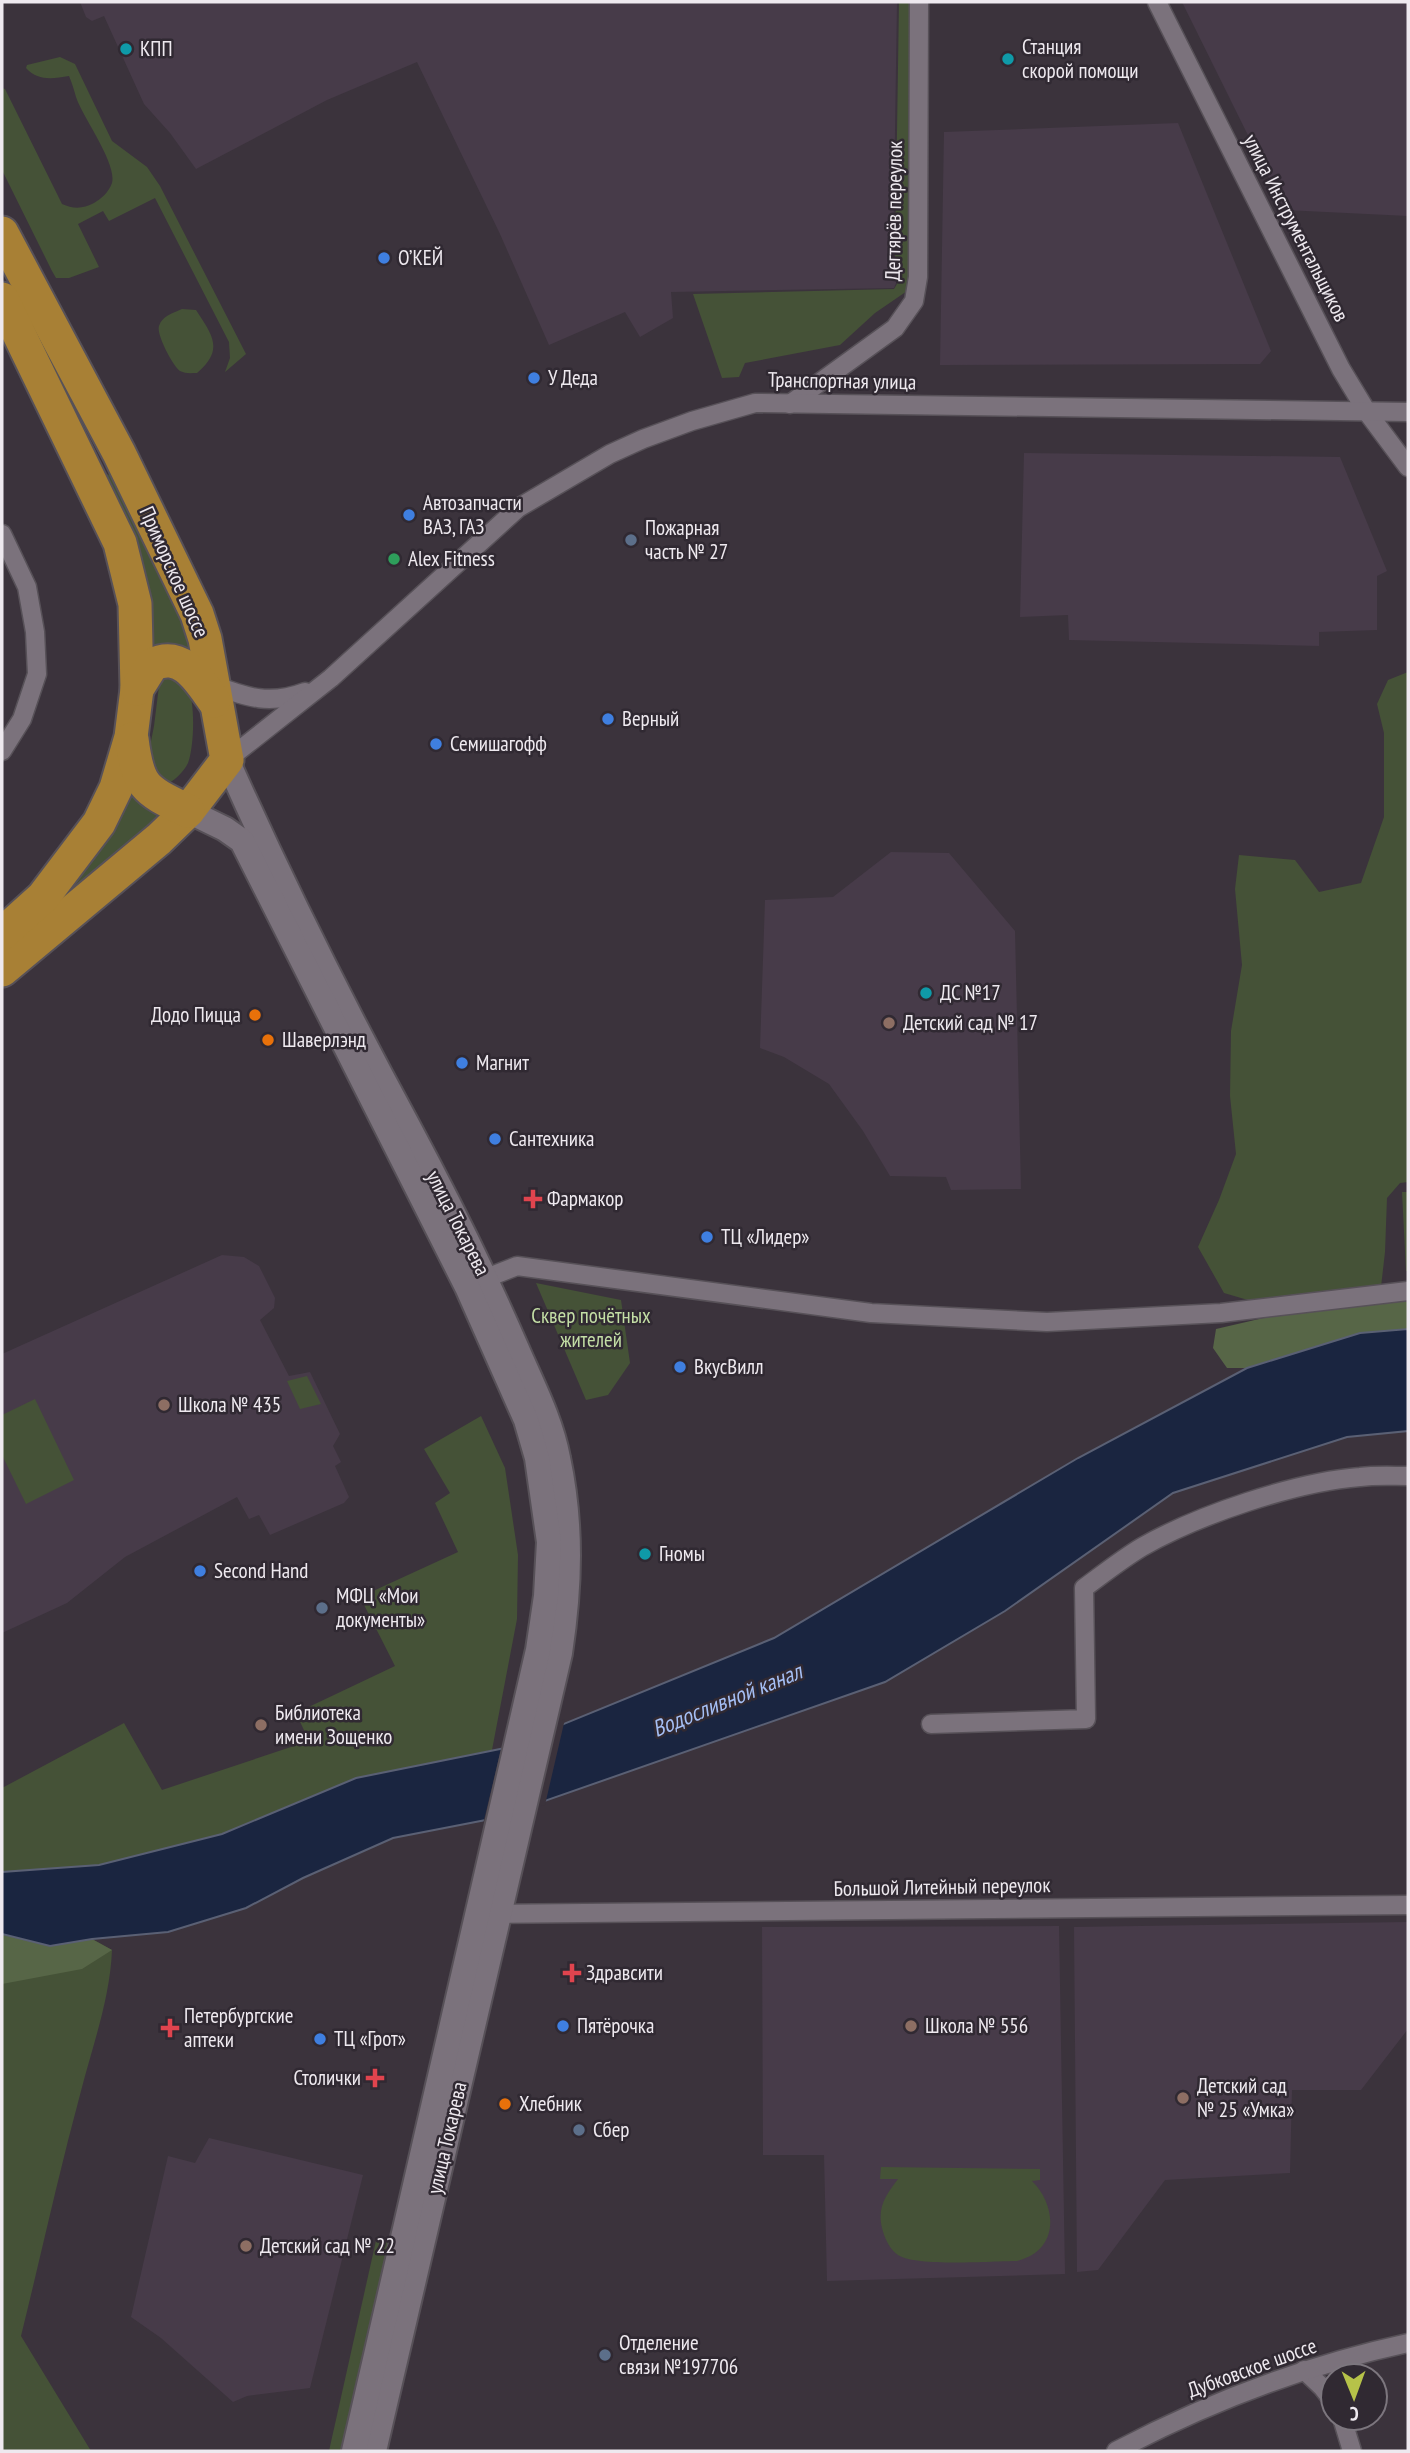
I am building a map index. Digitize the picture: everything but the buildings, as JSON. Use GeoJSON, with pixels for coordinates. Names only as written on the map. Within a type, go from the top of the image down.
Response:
{"type":"FeatureCollection","features":[{"type":"Feature","properties":{"kind":"highway","name":"Приморское шоссе"},"geometry":{"type":"LineString","coordinates":[[2,233],[119,453],[197,614],[205,639],[228,760]]}},
{"type":"Feature","properties":{"kind":"highway","name":"Приморское шоссе"},"geometry":{"type":"LineString","coordinates":[[2,934],[43,897],[99,823],[116,788],[131,737],[137,689],[135,604],[120,543],[6,319]]}},
{"type":"Feature","properties":{"kind":"highway"},"geometry":{"type":"LineString","coordinates":[[137,689],[152,665],[170,661],[180,663],[196,674],[216,696]]}},
{"type":"Feature","properties":{"kind":"highway"},"geometry":{"type":"LineString","coordinates":[[131,737],[138,774],[146,787],[188,811]]}},
{"type":"Feature","properties":{"kind":"highway"},"geometry":{"type":"LineString","coordinates":[[2,970],[128,866],[188,811],[228,760]]}},
{"type":"Feature","properties":{"kind":"main road","name":"улица Токарева"},"geometry":{"type":"LineString","coordinates":[[228,760],[321,960],[441,1188],[526,1420],[537,1458],[548,1542],[546,1596],[522,1724],[508,1827],[374,2451]]}},
{"type":"Feature","properties":{"kind":"main road","name":"улица Токарева"},"geometry":{"type":"LineString","coordinates":[[188,811],[225,829],[242,841],[545,1414],[558,1456],[566,1505],[568,1599],[546,1718],[508,1827]]}},
{"type":"Feature","properties":{"kind":"main road","name":"улица Токарева"},"geometry":{"type":"LineString","coordinates":[[354,2451],[488,1914]]}},
{"type":"Feature","properties":{"kind":"street","name":"Дегтярёв переулок"},"geometry":{"type":"LineString","coordinates":[[790,404],[895,328],[914,301],[918,277],[919,2]]}},
{"type":"Feature","properties":{"kind":"street","name":"улица Инструментальщиков"},"geometry":{"type":"LineString","coordinates":[[1157,2],[1341,369],[1367,412],[1408,467]]}},
{"type":"Feature","properties":{"kind":"street","name":"Транспортная улица"},"geometry":{"type":"LineString","coordinates":[[228,760],[324,684],[518,508],[610,454],[680,426],[755,403],[1408,412]]}},
{"type":"Feature","properties":{"kind":"street"},"geometry":{"type":"LineString","coordinates":[[2,534],[27,587],[35,632],[37,674],[22,719],[2,751]]}},
{"type":"Feature","properties":{"kind":"street","name":"Транспортная улица"},"geometry":{"type":"LineString","coordinates":[[216,696],[236,693],[268,701],[302,694],[324,684]]}},
{"type":"Feature","properties":{"kind":"street"},"geometry":{"type":"LineString","coordinates":[[476,1282],[517,1265],[871,1313],[1046,1322],[1222,1313],[1408,1291]]}},
{"type":"Feature","properties":{"kind":"street"},"geometry":{"type":"LineString","coordinates":[[930,1724],[1086,1719],[1084,1587],[1140,1548],[1191,1523],[1255,1501],[1359,1477],[1408,1476]]}},
{"type":"Feature","properties":{"kind":"street","name":"Большой Литейный переулок"},"geometry":{"type":"LineString","coordinates":[[488,1914],[1408,1905]]}},
{"type":"Feature","properties":{"kind":"street","name":"Дубковское шоссе"},"geometry":{"type":"LineString","coordinates":[[1116,2451],[1186,2416],[1245,2391],[1304,2370],[1408,2343]]}},
{"type":"Feature","properties":{"kind":"street"},"geometry":{"type":"LineString","coordinates":[[1304,2370],[1319,2384]]}},
{"type":"Feature","properties":{"kind":"street"},"geometry":{"type":"LineString","coordinates":[[1346,2432],[1352,2451]]}},
{"type":"Feature","properties":{"kind":"shaded area"},"geometry":{"type":"Polygon","coordinates":[[[80,2],[897,2],[893,261],[898,278],[894,288],[671,292],[673,318],[640,337],[625,312],[549,345],[500,234],[417,62],[327,100],[196,169],[170,133],[144,104],[104,16],[92,21],[86,17],[80,2]]]}},
{"type":"Feature","properties":{"kind":"shaded area"},"geometry":{"type":"Polygon","coordinates":[[[1182,2],[1408,2],[1408,216],[1285,210],[1182,2]]]}},
{"type":"Feature","properties":{"kind":"shaded area"},"geometry":{"type":"Polygon","coordinates":[[[1178,123],[1271,351],[1260,364],[940,365],[944,132],[1178,123]]]}},
{"type":"Feature","properties":{"kind":"shaded area"},"geometry":{"type":"Polygon","coordinates":[[[1024,453],[1340,457],[1387,571],[1377,576],[1377,630],[1319,632],[1319,646],[1069,640],[1068,615],[1020,617],[1024,453]]]}},
{"type":"Feature","properties":{"kind":"shaded area","name":"Детский сад № 17"},"geometry":{"type":"Polygon","coordinates":[[[891,852],[949,853],[1015,931],[1021,1189],[951,1190],[946,1177],[890,1176],[863,1131],[829,1084],[784,1057],[760,1048],[765,900],[833,897],[891,852]]]}},
{"type":"Feature","properties":{"kind":"shaded area","name":"Школа № 435"},"geometry":{"type":"Polygon","coordinates":[[[222,1255],[244,1257],[259,1266],[275,1298],[274,1308],[260,1320],[289,1376],[310,1372],[340,1434],[333,1446],[341,1462],[335,1466],[349,1497],[344,1503],[270,1535],[259,1515],[249,1519],[237,1497],[125,1557],[67,1603],[2,1633],[2,1354],[222,1255]]]}},
{"type":"Feature","properties":{"kind":"shaded area","name":"Детский сад № 25 «Умка»"},"geometry":{"type":"Polygon","coordinates":[[[1408,1922],[1408,2029],[1361,2090],[1292,2090],[1290,2173],[1165,2180],[1098,2270],[1077,2272],[1074,1927],[1408,1922]]]}},
{"type":"Feature","properties":{"kind":"shaded area","name":"Школа № 556"},"geometry":{"type":"Polygon","coordinates":[[[1059,1926],[1065,2274],[827,2281],[824,2155],[763,2155],[762,1927],[1059,1926]]]}},
{"type":"Feature","properties":{"kind":"shaded area","name":"Детский сад № 22"},"geometry":{"type":"Polygon","coordinates":[[[209,2138],[363,2175],[310,2388],[247,2396],[233,2402],[161,2338],[131,2317],[168,2156],[195,2163],[209,2138]]]}},
{"type":"Feature","properties":{"kind":"green space"},"geometry":{"type":"Polygon","coordinates":[[[899,2],[918,2],[910,289],[875,313],[840,345],[745,363],[739,377],[722,378],[693,294],[894,289],[900,279],[895,262],[899,2]]]}},
{"type":"Feature","properties":{"kind":"green space"},"geometry":{"type":"Polygon","coordinates":[[[60,57],[75,64],[112,141],[147,167],[160,186],[246,354],[225,372],[230,358],[229,342],[155,198],[109,221],[103,211],[78,224],[99,267],[69,278],[56,278],[52,271],[2,170],[2,88],[5,89],[62,204],[78,208],[94,203],[109,189],[112,174],[69,76],[40,77],[26,68],[27,65],[60,57]]]}},
{"type":"Feature","properties":{"kind":"green space"},"geometry":{"type":"Polygon","coordinates":[[[182,309],[196,310],[213,343],[211,357],[197,373],[184,373],[177,368],[160,336],[159,326],[163,320],[182,309]]]}},
{"type":"Feature","properties":{"kind":"green space"},"geometry":{"type":"Polygon","coordinates":[[[106,474],[110,475],[184,624],[189,645],[187,648],[153,647],[152,629],[106,474]]]}},
{"type":"Feature","properties":{"kind":"green space"},"geometry":{"type":"Polygon","coordinates":[[[172,671],[190,693],[193,736],[186,767],[165,785],[146,767],[160,678],[172,671]]]}},
{"type":"Feature","properties":{"kind":"green space"},"geometry":{"type":"Polygon","coordinates":[[[1408,672],[1408,1182],[1400,1183],[1387,1198],[1381,1287],[1258,1303],[1224,1293],[1198,1247],[1236,1154],[1230,1096],[1231,1031],[1242,965],[1235,889],[1239,855],[1295,860],[1319,892],[1361,883],[1384,817],[1384,733],[1377,704],[1388,680],[1408,672]]]}},
{"type":"Feature","properties":{"kind":"green space"},"geometry":{"type":"Polygon","coordinates":[[[128,788],[138,802],[161,816],[64,904],[57,898],[128,788]]]}},
{"type":"Feature","properties":{"kind":"green space"},"geometry":{"type":"Polygon","coordinates":[[[1402,1192],[1408,1192],[1408,1271],[1406,1271],[1402,1192]]]}},
{"type":"Feature","properties":{"kind":"green space","name":"Сквер почётных жителей"},"geometry":{"type":"Polygon","coordinates":[[[536,1283],[621,1300],[630,1363],[608,1395],[586,1400],[536,1283]]]}},
{"type":"Feature","properties":{"kind":"green space"},"geometry":{"type":"Polygon","coordinates":[[[1408,1301],[1408,1329],[1360,1333],[1247,1368],[1227,1368],[1213,1348],[1216,1329],[1306,1308],[1408,1301]]]}},
{"type":"Feature","properties":{"kind":"green space"},"geometry":{"type":"Polygon","coordinates":[[[307,1376],[321,1404],[300,1409],[287,1381],[307,1376]]]}},
{"type":"Feature","properties":{"kind":"green space"},"geometry":{"type":"Polygon","coordinates":[[[35,1399],[74,1480],[26,1504],[2,1455],[2,1415],[35,1399]]]}},
{"type":"Feature","properties":{"kind":"green space"},"geometry":{"type":"Polygon","coordinates":[[[481,1416],[505,1468],[518,1555],[517,1619],[492,1750],[356,1778],[222,1834],[99,1865],[2,1872],[2,1788],[124,1723],[162,1790],[309,1741],[296,1713],[395,1666],[360,1597],[458,1552],[435,1503],[450,1493],[424,1449],[481,1416]]]}},
{"type":"Feature","properties":{"kind":"green space"},"geometry":{"type":"Polygon","coordinates":[[[2,1934],[50,1946],[92,1939],[112,1950],[104,2004],[21,2336],[91,2451],[2,2451],[2,1934]]]}},
{"type":"Feature","properties":{"kind":"green space"},"geometry":{"type":"Polygon","coordinates":[[[2,1934],[50,1946],[92,1939],[112,1950],[82,1969],[2,1984],[2,1934]]]}},
{"type":"Feature","properties":{"kind":"green space"},"geometry":{"type":"Polygon","coordinates":[[[881,2167],[1040,2169],[1040,2180],[1032,2181],[1047,2203],[1050,2227],[1047,2238],[1041,2248],[1031,2256],[1017,2261],[937,2262],[907,2259],[892,2250],[882,2228],[882,2207],[898,2179],[880,2179],[881,2167]]]}},
{"type":"Feature","properties":{"kind":"green space"},"geometry":{"type":"Polygon","coordinates":[[[377,2236],[395,2240],[348,2451],[329,2451],[377,2236]]]}},
{"type":"Feature","properties":{"kind":"water","name":"Водосливной канал"},"geometry":{"type":"Polygon","coordinates":[[[1408,1329],[1408,1431],[1347,1437],[1173,1493],[1005,1611],[885,1682],[496,1818],[393,1838],[303,1878],[246,1908],[168,1932],[50,1946],[2,1934],[2,1872],[99,1865],[222,1834],[356,1778],[505,1748],[774,1638],[1078,1458],[1247,1368],[1360,1333],[1408,1329]]]}},
{"type":"Feature","properties":{"kind":"pier"},"geometry":{"type":"Polygon","coordinates":[[[565,1719],[545,1805],[483,1824],[502,1745],[565,1719]]]}},
{"type":"Feature","properties":{"kind":"place","name":"КПП"},"geometry":{"type":"Point","coordinates":[126,49]}},
{"type":"Feature","properties":{"kind":"place","name":"Станция скорой помощи"},"geometry":{"type":"Point","coordinates":[1008,59]}},
{"type":"Feature","properties":{"kind":"place","name":"О’КЕЙ"},"geometry":{"type":"Point","coordinates":[384,258]}},
{"type":"Feature","properties":{"kind":"place","name":"У Деда"},"geometry":{"type":"Point","coordinates":[534,378]}},
{"type":"Feature","properties":{"kind":"place","name":"Автозапчасти ВАЗ, ГАЗ"},"geometry":{"type":"Point","coordinates":[409,515]}},
{"type":"Feature","properties":{"kind":"place","name":"Пожарная часть № 27"},"geometry":{"type":"Point","coordinates":[631,540]}},
{"type":"Feature","properties":{"kind":"place","name":"Alex Fitness"},"geometry":{"type":"Point","coordinates":[394,559]}},
{"type":"Feature","properties":{"kind":"place","name":"Верный"},"geometry":{"type":"Point","coordinates":[608,719]}},
{"type":"Feature","properties":{"kind":"place","name":"Семишагофф"},"geometry":{"type":"Point","coordinates":[436,744]}},
{"type":"Feature","properties":{"kind":"place","name":"ДС №17"},"geometry":{"type":"Point","coordinates":[926,993]}},
{"type":"Feature","properties":{"kind":"place","name":"Додо Пицца"},"geometry":{"type":"Point","coordinates":[255,1015]}},
{"type":"Feature","properties":{"kind":"place","name":"Детский сад № 17"},"geometry":{"type":"Point","coordinates":[889,1023]}},
{"type":"Feature","properties":{"kind":"place","name":"Шаверлэнд"},"geometry":{"type":"Point","coordinates":[268,1040]}},
{"type":"Feature","properties":{"kind":"place","name":"Магнит"},"geometry":{"type":"Point","coordinates":[462,1063]}},
{"type":"Feature","properties":{"kind":"place","name":"Сантехника"},"geometry":{"type":"Point","coordinates":[495,1139]}},
{"type":"Feature","properties":{"kind":"place","name":"Фармакор"},"geometry":{"type":"Point","coordinates":[533,1199]}},
{"type":"Feature","properties":{"kind":"place","name":"ТЦ «Лидер»"},"geometry":{"type":"Point","coordinates":[707,1237]}},
{"type":"Feature","properties":{"kind":"place","name":"ВкусВилл"},"geometry":{"type":"Point","coordinates":[680,1367]}},
{"type":"Feature","properties":{"kind":"place","name":"Школа № 435"},"geometry":{"type":"Point","coordinates":[164,1405]}},
{"type":"Feature","properties":{"kind":"place","name":"Гномы"},"geometry":{"type":"Point","coordinates":[645,1554]}},
{"type":"Feature","properties":{"kind":"place","name":"Second Hand"},"geometry":{"type":"Point","coordinates":[200,1571]}},
{"type":"Feature","properties":{"kind":"place","name":"МФЦ «Мои документы»"},"geometry":{"type":"Point","coordinates":[322,1608]}},
{"type":"Feature","properties":{"kind":"place","name":"Библиотека имени Зощенко"},"geometry":{"type":"Point","coordinates":[261,1725]}},
{"type":"Feature","properties":{"kind":"place","name":"Здравсити"},"geometry":{"type":"Point","coordinates":[572,1973]}},
{"type":"Feature","properties":{"kind":"place","name":"Пятёрочка"},"geometry":{"type":"Point","coordinates":[563,2026]}},
{"type":"Feature","properties":{"kind":"place","name":"Школа № 556"},"geometry":{"type":"Point","coordinates":[911,2026]}},
{"type":"Feature","properties":{"kind":"place","name":"Петербургские аптеки"},"geometry":{"type":"Point","coordinates":[170,2028]}},
{"type":"Feature","properties":{"kind":"place","name":"ТЦ «Грот»"},"geometry":{"type":"Point","coordinates":[320,2039]}},
{"type":"Feature","properties":{"kind":"place","name":"Столички"},"geometry":{"type":"Point","coordinates":[375,2078]}},
{"type":"Feature","properties":{"kind":"place","name":"Детский сад № 25 «Умка»"},"geometry":{"type":"Point","coordinates":[1183,2098]}},
{"type":"Feature","properties":{"kind":"place","name":"Хлебник"},"geometry":{"type":"Point","coordinates":[505,2104]}},
{"type":"Feature","properties":{"kind":"place","name":"Сбер"},"geometry":{"type":"Point","coordinates":[579,2130]}},
{"type":"Feature","properties":{"kind":"place","name":"Детский сад № 22"},"geometry":{"type":"Point","coordinates":[246,2246]}},
{"type":"Feature","properties":{"kind":"place","name":"Отделение связи №197706"},"geometry":{"type":"Point","coordinates":[605,2355]}}]}
